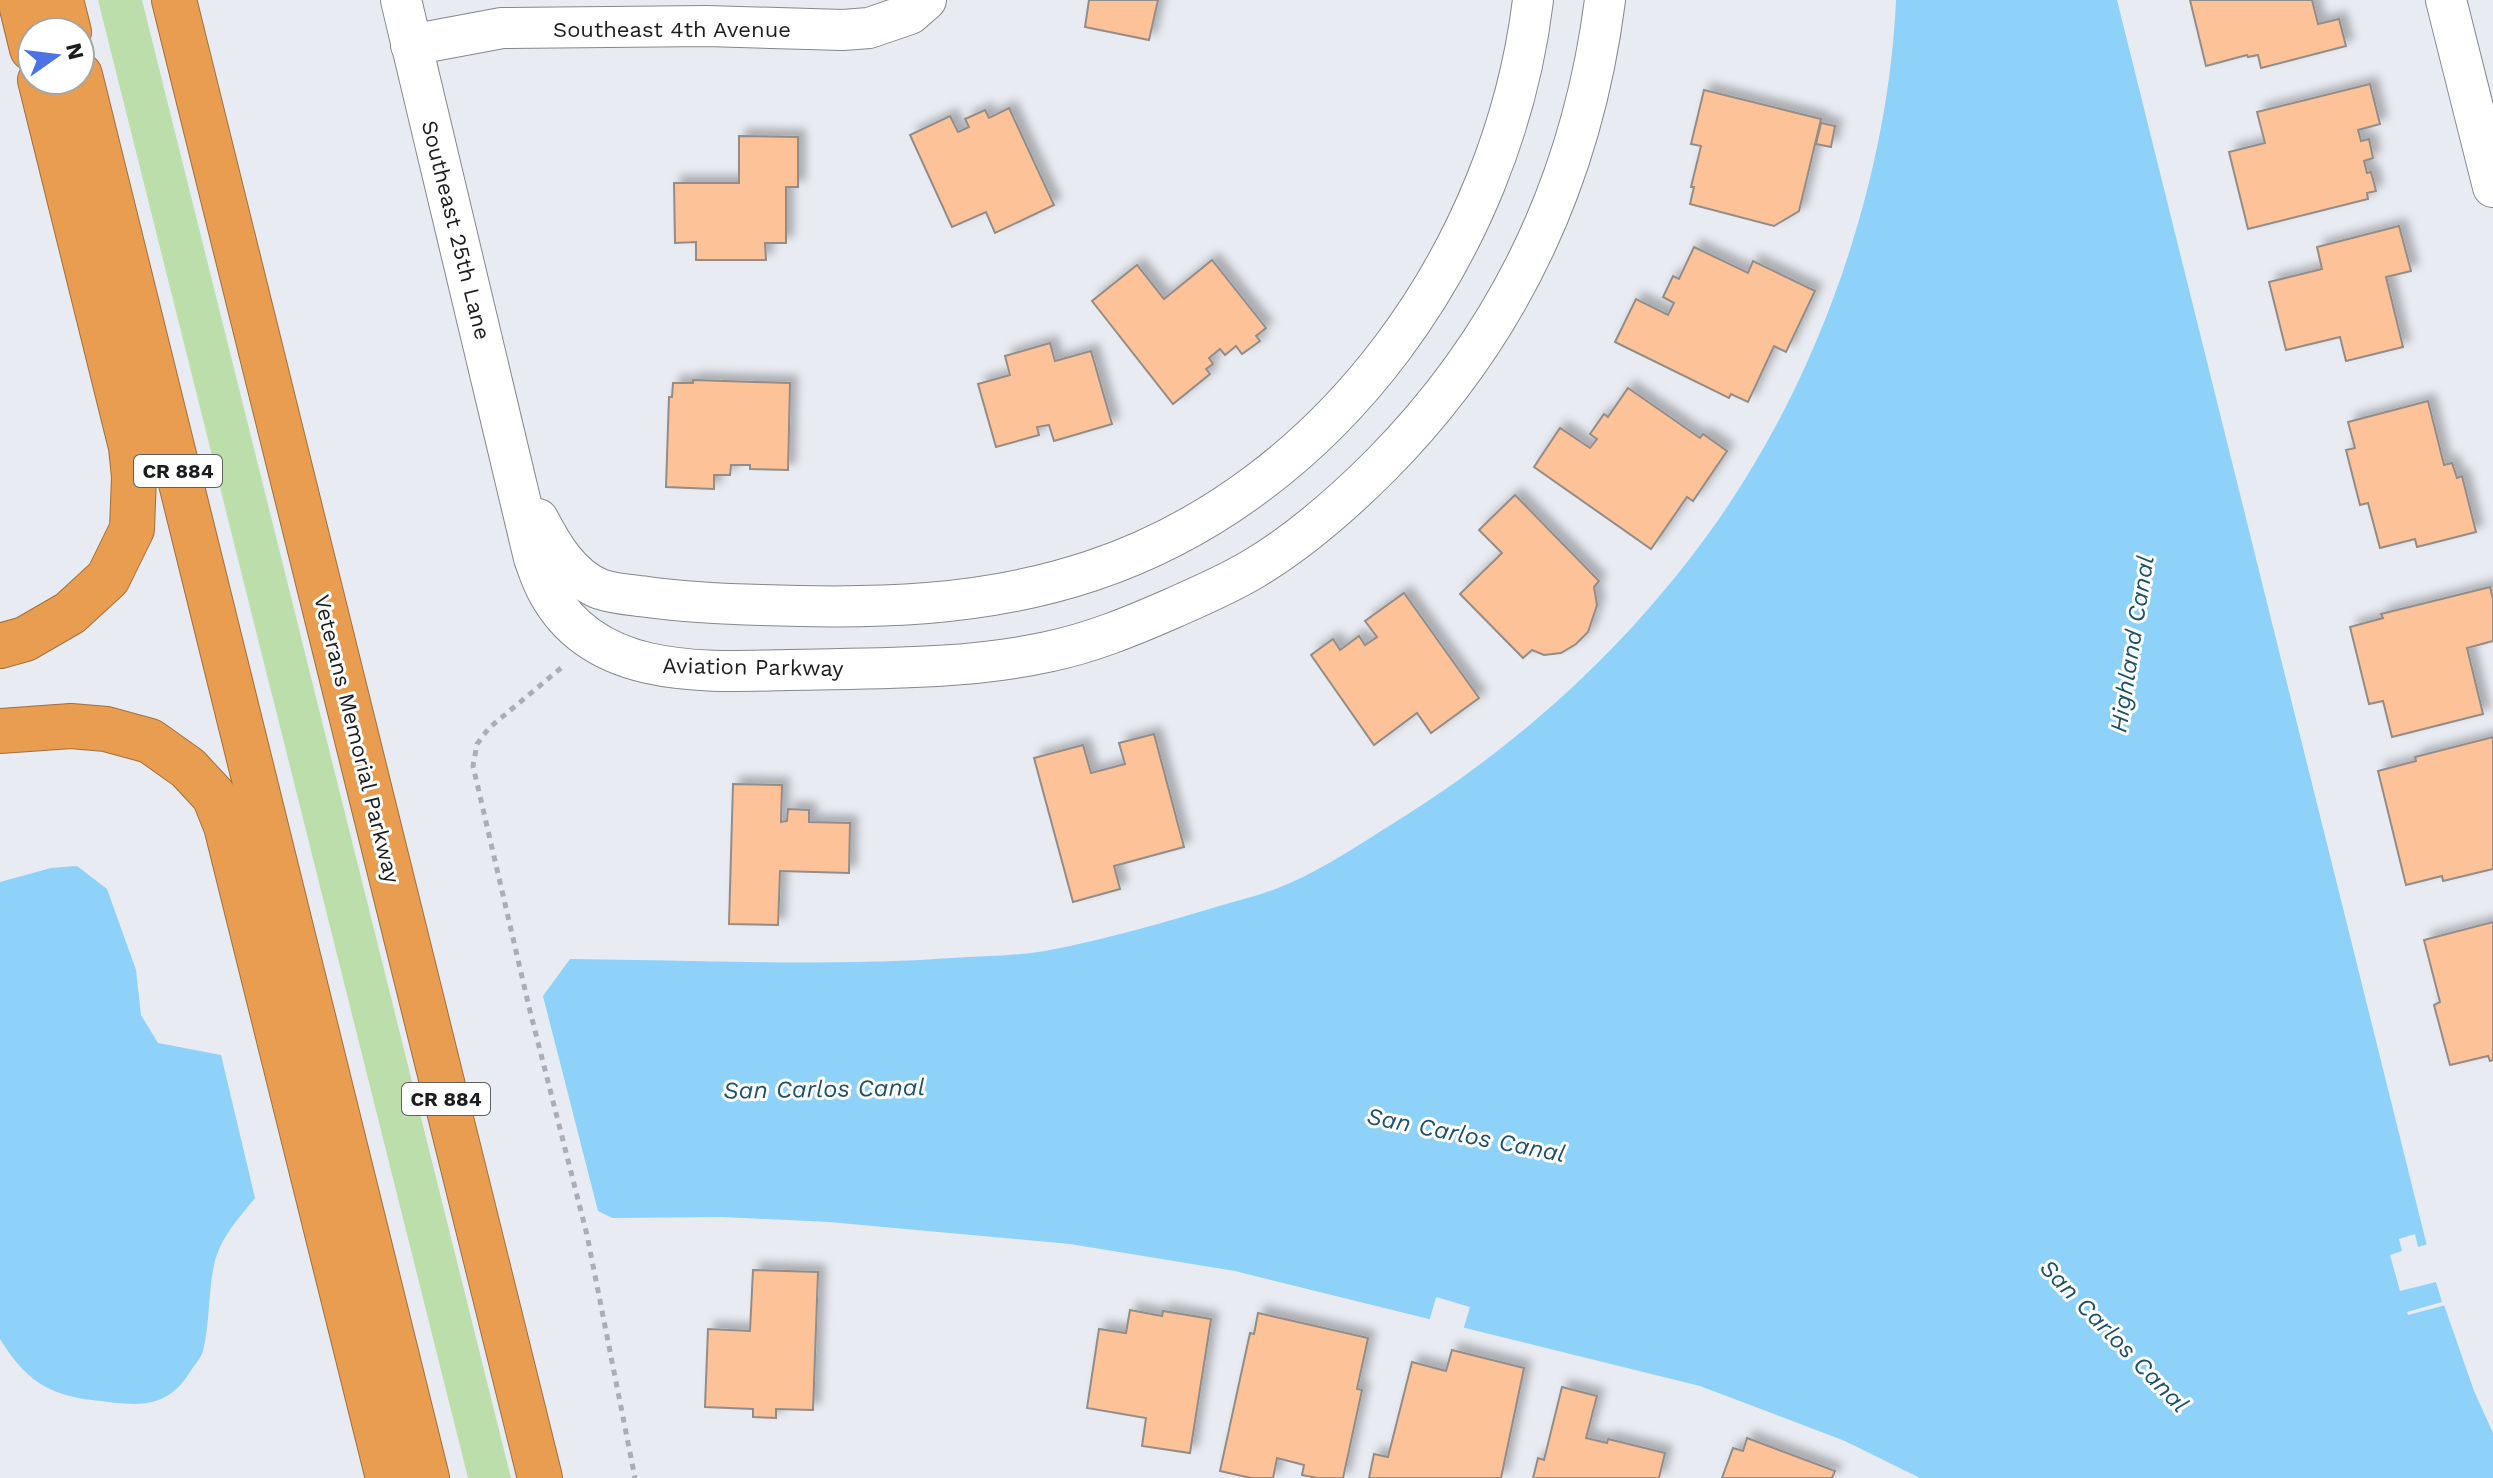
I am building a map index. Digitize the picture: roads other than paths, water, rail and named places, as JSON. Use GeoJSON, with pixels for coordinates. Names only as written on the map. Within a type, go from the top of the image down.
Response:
{"type":"FeatureCollection","features":[{"type":"Feature","properties":{"kind":"highway","name":"Veterans Memorial Parkway"},"geometry":{"type":"LineString","coordinates":[[174,0],[540,1478]]}},
{"type":"Feature","properties":{"kind":"highway"},"geometry":{"type":"LineString","coordinates":[[0,646],[25,639],[70,613],[108,578],[132,529],[134,477],[131,447],[44,96]]}},
{"type":"Feature","properties":{"kind":"highway","name":"CR 884"},"geometry":{"type":"LineString","coordinates":[[85,96],[427,1478]]}},
{"type":"Feature","properties":{"kind":"highway"},"geometry":{"type":"LineString","coordinates":[[0,731],[71,726],[106,729],[150,741],[188,768],[214,796],[226,826],[388,1478]]}},
{"type":"Feature","properties":{"kind":"street","name":"Southeast 25th Lane"},"geometry":{"type":"LineString","coordinates":[[401,0],[512,460]]}},
{"type":"Feature","properties":{"kind":"street","name":"Southeast 4th Avenue"},"geometry":{"type":"LineString","coordinates":[[411,45],[502,28],[869,28],[910,14],[926,0]]}},
{"type":"Feature","properties":{"kind":"street"},"geometry":{"type":"LineString","coordinates":[[512,460],[544,530],[555,550],[573,571],[599,588],[685,602],[834,609],[959,601],[1023,590],[1091,571],[1164,542],[1219,510],[1275,471],[1321,430],[1401,335],[1437,282],[1471,220],[1499,149],[1528,41],[1533,0]]}},
{"type":"Feature","properties":{"kind":"street","name":"Aviation Parkway"},"geometry":{"type":"LineString","coordinates":[[512,460],[534,558],[548,593],[568,619],[590,639],[625,658],[652,666],[765,671],[956,666],[1046,653],[1098,639],[1158,615],[1255,568],[1305,534],[1352,494],[1397,449],[1469,360],[1510,298],[1538,245],[1559,193],[1576,140],[1605,0]]}},
{"type":"Feature","properties":{"kind":"street"},"geometry":{"type":"LineString","coordinates":[[2446,0],[2493,187]]}},
{"type":"Feature","properties":{"kind":"water"},"geometry":{"type":"Polygon","coordinates":[[[1896,0],[2117,0],[2436,1282],[2474,1391],[2493,1433],[2493,1478],[1920,1478],[1845,1441],[1700,1386],[1235,1271],[1070,1244],[829,1222],[722,1217],[612,1218],[598,1211],[543,996],[570,959],[809,963],[998,956],[1045,951],[1152,925],[1270,891],[1328,864],[1492,756],[1570,690],[1675,578],[1745,479],[1781,416],[1839,282],[1861,212],[1878,141],[1890,70],[1896,0]]]}},
{"type":"Feature","properties":{"kind":"water"},"geometry":{"type":"Polygon","coordinates":[[[77,866],[107,889],[136,970],[141,1015],[158,1043],[221,1055],[255,1198],[230,1229],[217,1255],[201,1356],[170,1394],[147,1403],[76,1398],[49,1389],[18,1364],[0,1339],[0,882],[51,868],[77,866]]]}},
{"type":"Feature","properties":{"kind":"water label","name":"Highland Canal"},"geometry":{"type":"Point","coordinates":[2132,644]}},
{"type":"Feature","properties":{"kind":"water label","name":"San Carlos Canal"},"geometry":{"type":"Point","coordinates":[824,1089]}},
{"type":"Feature","properties":{"kind":"water label","name":"San Carlos Canal"},"geometry":{"type":"Point","coordinates":[1466,1135]}},
{"type":"Feature","properties":{"kind":"water label","name":"San Carlos Canal"},"geometry":{"type":"Point","coordinates":[2114,1336]}}]}
